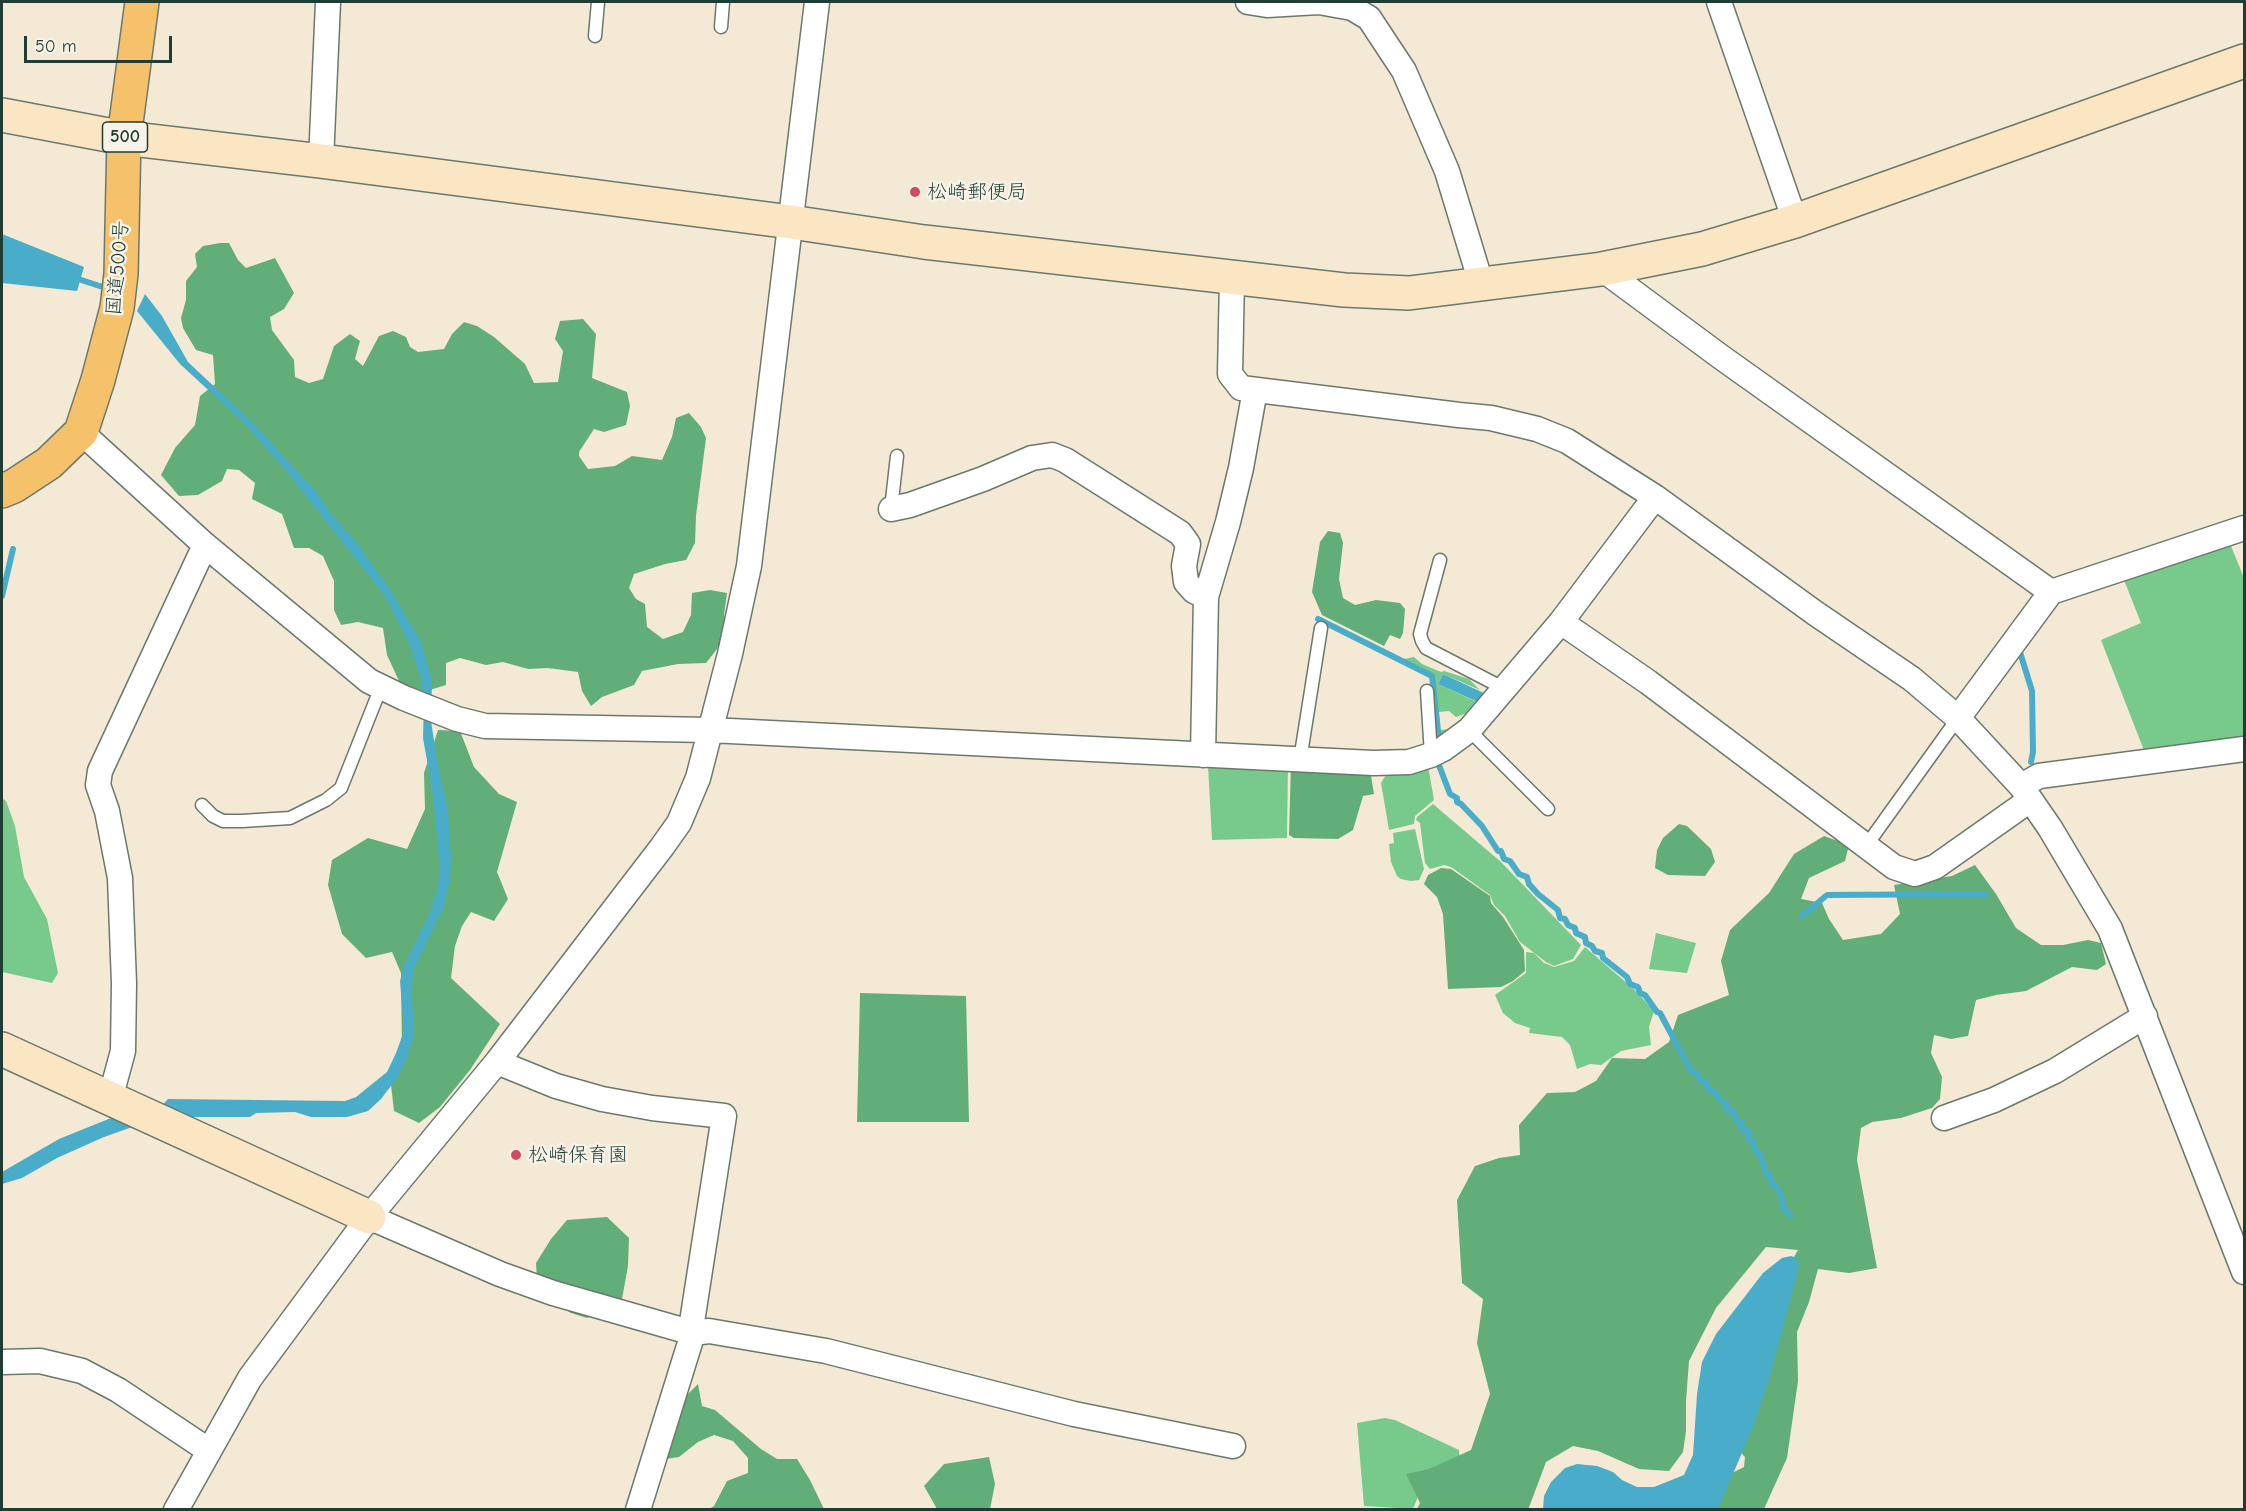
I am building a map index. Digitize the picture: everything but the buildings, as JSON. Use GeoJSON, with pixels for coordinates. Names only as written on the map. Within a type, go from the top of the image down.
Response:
{"type":"FeatureCollection","features":[{"type":"Feature","properties":{"kind":"highway","name":"国道500号"},"geometry":{"type":"LineString","coordinates":[[2,491],[14,486],[49,463],[81,432],[117,308],[121,274],[124,138],[142,2]]}},
{"type":"Feature","properties":{"kind":"street"},"geometry":{"type":"LineString","coordinates":[[321,161],[328,2]]}},
{"type":"Feature","properties":{"kind":"street"},"geometry":{"type":"LineString","coordinates":[[177,1509],[250,1378],[369,1217],[497,1062],[678,824],[698,778],[730,654],[749,566],[817,2]]}},
{"type":"Feature","properties":{"kind":"street"},"geometry":{"type":"LineString","coordinates":[[1248,2],[1267,5],[1319,2],[1352,8],[1369,18],[1404,71],[1447,171],[1481,283]]}},
{"type":"Feature","properties":{"kind":"street"},"geometry":{"type":"LineString","coordinates":[[1719,2],[1795,221]]}},
{"type":"Feature","properties":{"kind":"street"},"geometry":{"type":"LineString","coordinates":[[2,115],[124,138],[791,222],[924,242],[1344,290],[1409,292],[1602,269],[1702,249],[1795,221],[2244,61]]}},
{"type":"Feature","properties":{"kind":"street"},"geometry":{"type":"LineString","coordinates":[[1602,269],[1721,357],[2051,592]]}},
{"type":"Feature","properties":{"kind":"street"},"geometry":{"type":"LineString","coordinates":[[1232,278],[1230,374],[1241,388],[1491,417],[1537,429],[1567,441],[1654,497],[1815,613],[1912,679],[1958,718],[2025,793],[2050,828],[2110,929],[2244,1272]]}},
{"type":"Feature","properties":{"kind":"street"},"geometry":{"type":"LineString","coordinates":[[1203,755],[1206,597],[1239,479],[1256,390]]}},
{"type":"Feature","properties":{"kind":"street"},"geometry":{"type":"LineString","coordinates":[[81,432],[205,545],[333,652],[381,687],[457,719],[485,726],[710,730],[1300,760],[1409,762],[1443,749],[1468,730],[1505,689],[1561,622],[1654,497]]}},
{"type":"Feature","properties":{"kind":"street"},"geometry":{"type":"LineString","coordinates":[[891,509],[910,505],[983,479],[1032,458],[1052,455],[1065,460],[1180,533],[1188,544],[1184,566],[1186,582],[1194,591],[1206,597]]}},
{"type":"Feature","properties":{"kind":"street"},"geometry":{"type":"LineString","coordinates":[[1958,718],[2051,592],[2244,528]]}},
{"type":"Feature","properties":{"kind":"street"},"geometry":{"type":"LineString","coordinates":[[110,1099],[123,1051],[124,984],[120,878],[107,811],[98,785],[100,771],[205,545]]}},
{"type":"Feature","properties":{"kind":"street"},"geometry":{"type":"LineString","coordinates":[[1561,622],[1648,682],[1894,867],[1915,874],[1935,867],[2025,793],[2039,776],[2244,749]]}},
{"type":"Feature","properties":{"kind":"street"},"geometry":{"type":"LineString","coordinates":[[1944,1118],[1994,1100],[2055,1071],[2145,1016]]}},
{"type":"Feature","properties":{"kind":"street"},"geometry":{"type":"LineString","coordinates":[[2,1049],[369,1217],[500,1274],[553,1293],[693,1333],[709,1330],[826,1351],[1074,1413],[1233,1446]]}},
{"type":"Feature","properties":{"kind":"street"},"geometry":{"type":"LineString","coordinates":[[497,1062],[556,1086],[602,1099],[652,1108],[724,1116],[693,1311],[693,1333],[638,1509]]}},
{"type":"Feature","properties":{"kind":"street"},"geometry":{"type":"LineString","coordinates":[[2,1362],[40,1361],[82,1371],[118,1390],[208,1450]]}},
{"type":"Feature","properties":{"kind":"lane"},"geometry":{"type":"LineString","coordinates":[[595,36],[598,2]]}},
{"type":"Feature","properties":{"kind":"lane"},"geometry":{"type":"LineString","coordinates":[[721,27],[723,2]]}},
{"type":"Feature","properties":{"kind":"lane"},"geometry":{"type":"LineString","coordinates":[[891,509],[897,456]]}},
{"type":"Feature","properties":{"kind":"lane"},"geometry":{"type":"LineString","coordinates":[[1440,560],[1420,634],[1422,641],[1426,648],[1505,689]]}},
{"type":"Feature","properties":{"kind":"lane"},"geometry":{"type":"LineString","coordinates":[[1300,760],[1321,628]]}},
{"type":"Feature","properties":{"kind":"lane"},"geometry":{"type":"LineString","coordinates":[[202,805],[213,816],[223,821],[242,821],[290,818],[326,800],[341,788],[381,687]]}},
{"type":"Feature","properties":{"kind":"lane"},"geometry":{"type":"LineString","coordinates":[[1427,690],[1431,755]]}},
{"type":"Feature","properties":{"kind":"lane"},"geometry":{"type":"LineString","coordinates":[[1866,846],[1958,718]]}},
{"type":"Feature","properties":{"kind":"lane"},"geometry":{"type":"LineString","coordinates":[[1468,730],[1548,809]]}},
{"type":"Feature","properties":{"kind":"green space"},"geometry":{"type":"Polygon","coordinates":[[[229,243],[238,260],[246,268],[275,258],[294,293],[284,309],[270,317],[272,330],[294,360],[295,377],[309,383],[323,379],[334,346],[350,334],[360,341],[355,359],[363,366],[379,336],[393,331],[406,337],[410,347],[418,352],[444,349],[452,334],[464,322],[477,326],[494,337],[525,364],[534,383],[558,382],[563,351],[555,339],[560,321],[583,319],[596,334],[592,378],[627,392],[630,406],[626,425],[604,432],[594,429],[579,452],[579,456],[588,469],[615,466],[632,456],[662,460],[672,437],[676,418],[689,413],[701,427],[706,438],[696,516],[695,543],[686,560],[634,574],[629,588],[636,599],[645,604],[647,627],[663,639],[683,632],[691,615],[692,593],[710,590],[727,593],[724,615],[727,624],[717,649],[706,663],[678,664],[642,671],[634,685],[602,697],[591,706],[582,691],[578,672],[548,668],[528,669],[503,662],[486,665],[460,658],[446,663],[446,685],[420,693],[400,683],[387,655],[383,628],[358,622],[341,625],[334,610],[334,581],[323,556],[309,548],[294,548],[282,514],[252,499],[255,483],[239,470],[227,469],[222,481],[198,495],[179,496],[161,475],[175,448],[195,425],[200,396],[215,384],[213,355],[196,350],[183,328],[181,318],[186,300],[186,281],[197,267],[195,254],[203,246],[229,243]]]}},
{"type":"Feature","properties":{"kind":"green space"},"geometry":{"type":"Polygon","coordinates":[[[1328,531],[1340,533],[1343,543],[1339,579],[1343,598],[1355,605],[1376,600],[1400,603],[1405,609],[1403,633],[1400,639],[1390,635],[1384,646],[1322,615],[1312,592],[1320,542],[1328,531]]]}},
{"type":"Feature","properties":{"kind":"green space"},"geometry":{"type":"Polygon","coordinates":[[[2229,541],[2244,578],[2244,737],[2145,753],[2101,640],[2141,623],[2124,580],[2229,541]]]}},
{"type":"Feature","properties":{"kind":"green space"},"geometry":{"type":"Polygon","coordinates":[[[1414,657],[1422,664],[1441,672],[1469,679],[1480,690],[1443,674],[1438,684],[1479,703],[1470,712],[1456,717],[1449,711],[1439,712],[1440,730],[1452,729],[1440,737],[1433,675],[1404,659],[1414,657]]]}},
{"type":"Feature","properties":{"kind":"green space"},"geometry":{"type":"Polygon","coordinates":[[[438,730],[460,731],[474,767],[499,794],[517,802],[497,872],[508,899],[494,921],[471,912],[462,926],[455,946],[451,978],[500,1024],[470,1070],[440,1107],[419,1123],[394,1111],[391,1085],[402,1052],[401,973],[392,952],[366,958],[342,934],[328,885],[332,860],[368,838],[407,849],[425,809],[424,773],[438,730]]]}},
{"type":"Feature","properties":{"kind":"green space"},"geometry":{"type":"Polygon","coordinates":[[[1291,764],[1370,770],[1374,794],[1363,796],[1353,830],[1338,839],[1294,838],[1289,835],[1291,764]]]}},
{"type":"Feature","properties":{"kind":"green space"},"geometry":{"type":"Polygon","coordinates":[[[1208,765],[1288,765],[1287,838],[1212,840],[1208,765]]]}},
{"type":"Feature","properties":{"kind":"green space"},"geometry":{"type":"Polygon","coordinates":[[[1428,766],[1434,800],[1415,816],[1414,824],[1389,830],[1381,783],[1387,773],[1428,766]]]}},
{"type":"Feature","properties":{"kind":"green space"},"geometry":{"type":"Polygon","coordinates":[[[2,798],[6,801],[15,826],[24,877],[47,919],[58,973],[52,983],[2,972],[2,798]]]}},
{"type":"Feature","properties":{"kind":"green space"},"geometry":{"type":"Polygon","coordinates":[[[1433,804],[1501,862],[1581,945],[1573,959],[1554,966],[1546,962],[1520,942],[1505,916],[1494,905],[1490,895],[1451,867],[1444,865],[1430,869],[1425,863],[1420,823],[1416,820],[1433,804]]]}},
{"type":"Feature","properties":{"kind":"green space"},"geometry":{"type":"Polygon","coordinates":[[[1679,824],[1687,826],[1711,849],[1715,862],[1705,876],[1668,875],[1655,868],[1657,850],[1663,838],[1679,824]]]}},
{"type":"Feature","properties":{"kind":"green space"},"geometry":{"type":"Polygon","coordinates":[[[1415,829],[1424,869],[1419,880],[1411,881],[1397,876],[1391,862],[1389,844],[1394,843],[1393,833],[1415,829]]]}},
{"type":"Feature","properties":{"kind":"green space"},"geometry":{"type":"Polygon","coordinates":[[[1824,836],[1849,845],[1845,861],[1809,878],[1801,899],[1822,903],[1829,919],[1843,940],[1881,934],[1900,914],[1894,885],[1952,876],[1975,865],[2016,928],[2041,945],[2063,945],[2088,940],[2101,943],[2106,964],[2097,970],[2072,967],[2026,991],[1976,1000],[1968,1036],[1951,1039],[1934,1035],[1931,1053],[1942,1077],[1940,1099],[1932,1108],[1901,1118],[1872,1122],[1861,1128],[1857,1160],[1877,1268],[1849,1273],[1818,1269],[1809,1302],[1797,1332],[1798,1381],[1787,1458],[1764,1509],[1704,1509],[1720,1479],[1744,1467],[1745,1457],[1735,1446],[1786,1271],[1798,1250],[1766,1247],[1716,1308],[1689,1361],[1683,1452],[1669,1471],[1639,1469],[1598,1451],[1573,1446],[1546,1462],[1528,1510],[1417,1509],[1420,1503],[1406,1474],[1429,1469],[1471,1450],[1490,1394],[1477,1343],[1483,1299],[1462,1283],[1457,1200],[1475,1166],[1499,1158],[1520,1155],[1519,1125],[1547,1093],[1575,1092],[1596,1081],[1612,1058],[1645,1059],[1669,1042],[1678,1015],[1729,995],[1721,961],[1730,930],[1769,893],[1794,854],[1824,836]]]}},
{"type":"Feature","properties":{"kind":"green space"},"geometry":{"type":"Polygon","coordinates":[[[1441,868],[1451,869],[1490,896],[1491,903],[1524,950],[1525,971],[1513,981],[1501,987],[1448,989],[1443,914],[1437,897],[1424,884],[1428,875],[1441,868]]]}},
{"type":"Feature","properties":{"kind":"green space"},"geometry":{"type":"Polygon","coordinates":[[[1656,933],[1696,943],[1687,973],[1649,969],[1656,933]]]}},
{"type":"Feature","properties":{"kind":"green space"},"geometry":{"type":"Polygon","coordinates":[[[1585,947],[1636,991],[1654,1011],[1649,1027],[1651,1045],[1621,1051],[1601,1065],[1590,1064],[1577,1069],[1570,1045],[1562,1037],[1529,1033],[1530,1028],[1515,1023],[1503,1013],[1495,995],[1526,973],[1526,952],[1534,953],[1544,963],[1554,967],[1574,961],[1585,947]]]}},
{"type":"Feature","properties":{"kind":"green space"},"geometry":{"type":"Polygon","coordinates":[[[860,993],[966,996],[969,1122],[857,1122],[860,993]]]}},
{"type":"Feature","properties":{"kind":"green space"},"geometry":{"type":"Polygon","coordinates":[[[607,1217],[629,1238],[628,1266],[622,1299],[604,1312],[587,1318],[571,1313],[548,1298],[537,1280],[536,1263],[551,1239],[567,1220],[607,1217]]]}},
{"type":"Feature","properties":{"kind":"green space"},"geometry":{"type":"Polygon","coordinates":[[[698,1384],[702,1406],[715,1410],[761,1449],[777,1459],[797,1459],[824,1509],[709,1509],[714,1506],[727,1481],[748,1473],[748,1458],[733,1441],[714,1435],[698,1442],[679,1457],[666,1459],[678,1404],[698,1384]]]}},
{"type":"Feature","properties":{"kind":"green space"},"geometry":{"type":"Polygon","coordinates":[[[1385,1418],[1395,1420],[1459,1450],[1460,1464],[1421,1489],[1413,1509],[1364,1506],[1357,1423],[1385,1418]]]}},
{"type":"Feature","properties":{"kind":"green space"},"geometry":{"type":"Polygon","coordinates":[[[989,1457],[995,1484],[990,1509],[937,1509],[924,1486],[944,1464],[989,1457]]]}},
{"type":"Feature","properties":{"kind":"water"},"geometry":{"type":"Polygon","coordinates":[[[2,234],[84,267],[77,291],[2,283],[2,234]]]}},
{"type":"Feature","properties":{"kind":"water"},"geometry":{"type":"Polygon","coordinates":[[[145,294],[162,316],[188,362],[253,423],[318,494],[331,514],[354,539],[393,594],[421,642],[432,682],[431,721],[448,811],[450,877],[444,907],[414,968],[411,989],[413,1039],[406,1060],[397,1078],[381,1099],[368,1111],[347,1117],[311,1117],[295,1112],[256,1113],[250,1117],[182,1117],[138,1125],[104,1137],[57,1158],[22,1178],[2,1184],[2,1172],[59,1139],[111,1118],[159,1109],[168,1099],[345,1101],[356,1097],[387,1072],[396,1053],[404,1031],[400,981],[404,966],[429,915],[437,891],[440,869],[433,795],[423,738],[424,701],[421,679],[410,645],[385,596],[283,467],[244,423],[180,364],[137,311],[145,294]]]}},
{"type":"Feature","properties":{"kind":"water"},"geometry":{"type":"Polygon","coordinates":[[[1443,674],[1488,695],[1480,703],[1438,684],[1443,674]]]}},
{"type":"Feature","properties":{"kind":"water"},"geometry":{"type":"Polygon","coordinates":[[[1791,1256],[1797,1258],[1799,1267],[1770,1376],[1753,1427],[1718,1509],[1543,1509],[1544,1496],[1551,1482],[1565,1468],[1577,1464],[1597,1466],[1613,1472],[1622,1480],[1637,1487],[1654,1487],[1684,1475],[1693,1455],[1697,1394],[1702,1362],[1716,1334],[1763,1273],[1782,1258],[1791,1256]]]}},
{"type":"Feature","properties":{"kind":"waterway"},"geometry":{"type":"LineString","coordinates":[[75,278],[109,289]]}},
{"type":"Feature","properties":{"kind":"waterway"},"geometry":{"type":"LineString","coordinates":[[2,596],[13,549]]}},
{"type":"Feature","properties":{"kind":"waterway"},"geometry":{"type":"LineString","coordinates":[[1318,619],[1432,676],[1439,740]]}},
{"type":"Feature","properties":{"kind":"waterway"},"geometry":{"type":"LineString","coordinates":[[2019,649],[2032,691],[2033,752],[2031,762]]}},
{"type":"Feature","properties":{"kind":"waterway"},"geometry":{"type":"LineString","coordinates":[[1437,760],[1450,794],[1457,798],[1457,802],[1482,826],[1498,851],[1501,851],[1504,859],[1510,861],[1519,874],[1527,877],[1529,884],[1538,894],[1558,910],[1560,918],[1565,919],[1568,925],[1575,928],[1576,933],[1585,937],[1586,943],[1595,951],[1602,953],[1603,958],[1627,977],[1630,984],[1638,987],[1640,993],[1645,995],[1660,1013],[1691,1071],[1697,1074],[1700,1080],[1706,1082],[1709,1090],[1716,1093],[1720,1100],[1727,1104],[1727,1110],[1734,1112],[1736,1120],[1742,1123],[1741,1129],[1748,1131],[1748,1139],[1753,1141],[1772,1185],[1776,1186],[1782,1198],[1783,1208],[1791,1216]]}},
{"type":"Feature","properties":{"kind":"waterway"},"geometry":{"type":"LineString","coordinates":[[1802,916],[1827,895],[1986,894]]}},
{"type":"Feature","properties":{"kind":"place","name":"松崎郵便局"},"geometry":{"type":"Point","coordinates":[915,192]}},
{"type":"Feature","properties":{"kind":"place","name":"松崎保育園"},"geometry":{"type":"Point","coordinates":[516,1155]}}]}
